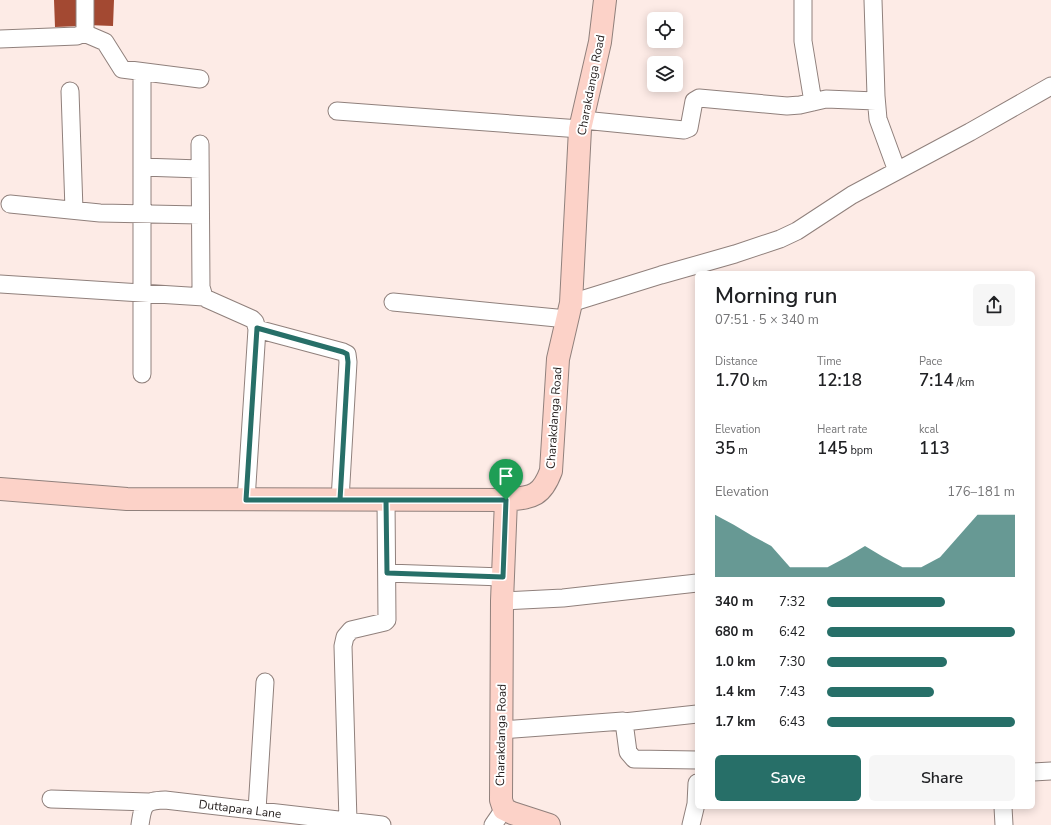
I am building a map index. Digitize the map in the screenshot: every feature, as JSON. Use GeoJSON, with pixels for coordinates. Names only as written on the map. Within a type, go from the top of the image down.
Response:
{"type":"FeatureCollection","features":[{"type":"Feature","properties":{"kind":"street"},"geometry":{"type":"LineString","coordinates":[[84,32],[85,0]]}},
{"type":"Feature","properties":{"kind":"street","name":"Charakdanga Road"},"geometry":{"type":"LineString","coordinates":[[549,825],[512,814],[498,817],[501,800],[502,601],[506,500],[530,497],[542,490],[551,472],[558,359],[569,311],[582,125],[600,42],[605,0]]}},
{"type":"Feature","properties":{"kind":"street"},"geometry":{"type":"LineString","coordinates":[[803,0],[804,41],[813,102]]}},
{"type":"Feature","properties":{"kind":"street"},"geometry":{"type":"LineString","coordinates":[[873,0],[876,101],[878,119],[897,171]]}},
{"type":"Feature","properties":{"kind":"street"},"geometry":{"type":"LineString","coordinates":[[0,39],[74,37],[84,32]]}},
{"type":"Feature","properties":{"kind":"street"},"geometry":{"type":"LineString","coordinates":[[84,32],[105,42],[122,69],[142,73],[200,79]]}},
{"type":"Feature","properties":{"kind":"street"},"geometry":{"type":"LineString","coordinates":[[142,73],[142,374]]}},
{"type":"Feature","properties":{"kind":"street"},"geometry":{"type":"LineString","coordinates":[[393,302],[569,311],[661,275],[735,254],[780,239],[797,231],[852,195],[970,132],[1051,86]]}},
{"type":"Feature","properties":{"kind":"street"},"geometry":{"type":"LineString","coordinates":[[70,91],[74,210]]}},
{"type":"Feature","properties":{"kind":"street"},"geometry":{"type":"LineString","coordinates":[[336,111],[684,130],[689,128],[694,101],[699,98],[787,106],[827,99],[876,101]]}},
{"type":"Feature","properties":{"kind":"street"},"geometry":{"type":"LineString","coordinates":[[200,144],[201,287],[204,297]]}},
{"type":"Feature","properties":{"kind":"street"},"geometry":{"type":"LineString","coordinates":[[142,167],[200,169]]}},
{"type":"Feature","properties":{"kind":"street"},"geometry":{"type":"LineString","coordinates":[[10,204],[142,214],[200,215]]}},
{"type":"Feature","properties":{"kind":"street"},"geometry":{"type":"LineString","coordinates":[[0,284],[204,297],[252,319],[257,328],[246,500]]}},
{"type":"Feature","properties":{"kind":"street"},"geometry":{"type":"LineString","coordinates":[[257,328],[347,354],[348,362],[340,500]]}},
{"type":"Feature","properties":{"kind":"street"},"geometry":{"type":"LineString","coordinates":[[0,489],[127,499],[506,500]]}},
{"type":"Feature","properties":{"kind":"street"},"geometry":{"type":"LineString","coordinates":[[348,821],[343,646],[348,632],[354,628],[385,622],[387,620],[386,500]]}},
{"type":"Feature","properties":{"kind":"street"},"geometry":{"type":"LineString","coordinates":[[387,573],[503,577]]}},
{"type":"Feature","properties":{"kind":"street"},"geometry":{"type":"LineString","coordinates":[[502,601],[562,598],[695,583]]}},
{"type":"Feature","properties":{"kind":"street"},"geometry":{"type":"LineString","coordinates":[[257,810],[265,682]]}},
{"type":"Feature","properties":{"kind":"street"},"geometry":{"type":"LineString","coordinates":[[501,730],[624,722],[695,714]]}},
{"type":"Feature","properties":{"kind":"street"},"geometry":{"type":"LineString","coordinates":[[624,722],[628,752],[634,758],[695,760]]}},
{"type":"Feature","properties":{"kind":"street"},"geometry":{"type":"LineString","coordinates":[[1035,772],[1051,771]]}},
{"type":"Feature","properties":{"kind":"street","name":"Duttapara Lane"},"geometry":{"type":"LineString","coordinates":[[51,799],[149,802],[153,800],[165,800],[382,825]]}},
{"type":"Feature","properties":{"kind":"street"},"geometry":{"type":"LineString","coordinates":[[140,825],[145,804],[149,802]]}},
{"type":"Feature","properties":{"kind":"street"},"geometry":{"type":"LineString","coordinates":[[691,825],[695,808]]}},
{"type":"Feature","properties":{"kind":"street"},"geometry":{"type":"LineString","coordinates":[[1003,809],[1004,825]]}},
{"type":"Feature","properties":{"kind":"building"},"geometry":{"type":"Polygon","coordinates":[[[54,0],[80,0],[81,26],[55,27],[54,0]]]}},
{"type":"Feature","properties":{"kind":"building"},"geometry":{"type":"Polygon","coordinates":[[[88,0],[114,0],[113,26],[87,25],[88,0]]]}},
{"type":"Feature","properties":{"kind":"route"},"geometry":{"type":"LineString","coordinates":[[506,500],[340,500],[348,362],[347,354],[257,328],[246,500],[386,500],[387,573],[503,577],[506,500]]}}]}
